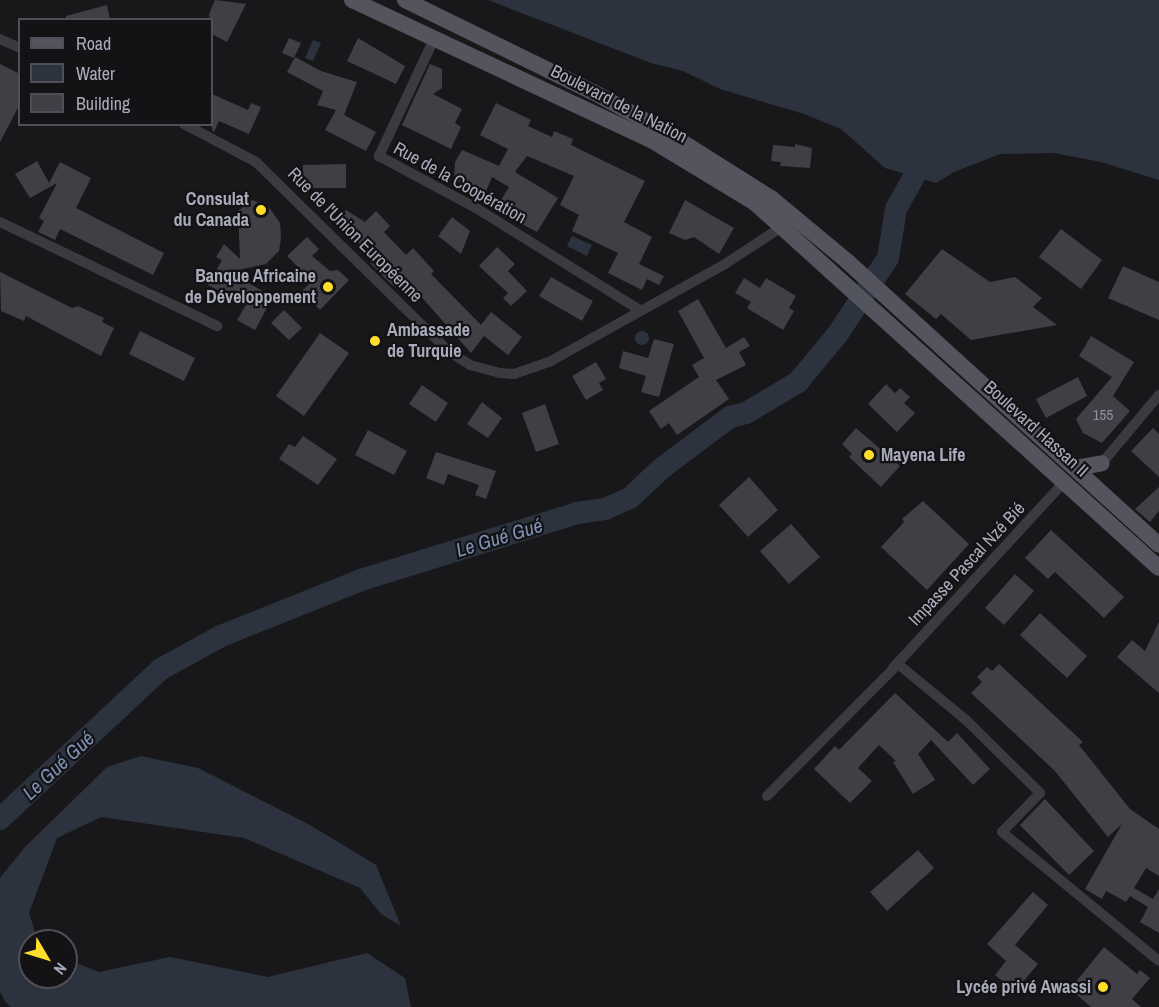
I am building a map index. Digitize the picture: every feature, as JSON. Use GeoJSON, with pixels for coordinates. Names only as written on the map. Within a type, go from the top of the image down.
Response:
{"type":"FeatureCollection","features":[{"type":"Feature","properties":{"kind":"main road","name":"Boulevard de la Nation"},"geometry":{"type":"LineString","coordinates":[[352,0],[435,37],[669,149],[783,226],[844,280]]}},
{"type":"Feature","properties":{"kind":"main road","name":"Boulevard de la Nation"},"geometry":{"type":"LineString","coordinates":[[405,0],[668,133],[759,189],[848,262],[891,301]]}},
{"type":"Feature","properties":{"kind":"main road","name":"Boulevard Hassan II"},"geometry":{"type":"LineString","coordinates":[[844,280],[886,319],[1070,475],[1098,489],[1159,546]]}},
{"type":"Feature","properties":{"kind":"main road","name":"Boulevard Hassan II"},"geometry":{"type":"LineString","coordinates":[[891,301],[1070,475],[1159,568]]}},
{"type":"Feature","properties":{"kind":"main road"},"geometry":{"type":"LineString","coordinates":[[1070,475],[1102,463],[1098,489]]}},
{"type":"Feature","properties":{"kind":"street","name":"Rue de la Coopération"},"geometry":{"type":"LineString","coordinates":[[435,37],[379,156],[476,208],[638,309]]}},
{"type":"Feature","properties":{"kind":"street"},"geometry":{"type":"LineString","coordinates":[[0,39],[18,47]]}},
{"type":"Feature","properties":{"kind":"street","name":"Rue de l'Union Européenne"},"geometry":{"type":"LineString","coordinates":[[188,126],[242,153],[269,172],[448,351],[477,368],[499,373],[529,370],[638,309],[725,264],[783,226]]}},
{"type":"Feature","properties":{"kind":"street"},"geometry":{"type":"LineString","coordinates":[[0,222],[217,326]]}},
{"type":"Feature","properties":{"kind":"street"},"geometry":{"type":"LineString","coordinates":[[1102,463],[1159,394]]}},
{"type":"Feature","properties":{"kind":"street","name":"Impasse Pascal Nzé Bié"},"geometry":{"type":"LineString","coordinates":[[768,796],[896,666],[1070,475]]}},
{"type":"Feature","properties":{"kind":"street"},"geometry":{"type":"LineString","coordinates":[[896,666],[966,720],[1040,793],[1002,832],[1159,961]]}},
{"type":"Feature","properties":{"kind":"water"},"geometry":{"type":"Polygon","coordinates":[[[488,0],[1159,0],[1159,180],[1101,162],[1054,153],[1000,154],[954,172],[936,183],[885,168],[841,129],[804,114],[720,89],[683,71],[651,63],[488,0]]]}},
{"type":"Feature","properties":{"kind":"water"},"geometry":{"type":"Polygon","coordinates":[[[313,40],[321,43],[313,61],[305,58],[313,40]]]}},
{"type":"Feature","properties":{"kind":"water"},"geometry":{"type":"Polygon","coordinates":[[[572,236],[592,245],[587,256],[567,246],[572,236]]]}},
{"type":"Feature","properties":{"kind":"water"},"geometry":{"type":"Polygon","coordinates":[[[639,331],[645,331],[649,338],[645,345],[639,345],[635,341],[635,335],[639,331]]]}},
{"type":"Feature","properties":{"kind":"water"},"geometry":{"type":"Polygon","coordinates":[[[141,756],[198,768],[310,825],[376,865],[401,926],[381,914],[360,888],[244,838],[101,817],[57,838],[29,913],[34,929],[18,929],[18,989],[78,989],[78,964],[99,972],[170,957],[268,977],[367,953],[405,978],[411,1007],[11,1007],[0,992],[0,878],[25,847],[107,767],[141,756]]]}},
{"type":"Feature","properties":{"kind":"building"},"geometry":{"type":"Polygon","coordinates":[[[215,0],[246,4],[227,42],[213,35],[213,18],[210,18],[215,0]]]}},
{"type":"Feature","properties":{"kind":"building"},"geometry":{"type":"Polygon","coordinates":[[[107,5],[110,18],[66,18],[66,16],[107,5]]]}},
{"type":"Feature","properties":{"kind":"building"},"geometry":{"type":"Polygon","coordinates":[[[289,38],[301,43],[294,58],[282,53],[289,38]]]}},
{"type":"Feature","properties":{"kind":"building"},"geometry":{"type":"Polygon","coordinates":[[[358,38],[405,66],[396,84],[347,61],[358,38]]]}},
{"type":"Feature","properties":{"kind":"building"},"geometry":{"type":"Polygon","coordinates":[[[295,57],[321,71],[357,82],[344,115],[376,132],[366,151],[325,130],[336,110],[317,105],[323,91],[287,72],[295,57]]]}},
{"type":"Feature","properties":{"kind":"building"},"geometry":{"type":"Polygon","coordinates":[[[0,64],[18,73],[18,108],[0,142],[0,64]]]}},
{"type":"Feature","properties":{"kind":"building"},"geometry":{"type":"Polygon","coordinates":[[[430,64],[442,69],[442,88],[433,94],[462,109],[455,123],[461,127],[451,149],[402,125],[430,64]]]}},
{"type":"Feature","properties":{"kind":"building"},"geometry":{"type":"Polygon","coordinates":[[[213,94],[248,110],[251,103],[261,107],[249,134],[219,121],[214,132],[212,130],[213,94]]]}},
{"type":"Feature","properties":{"kind":"building"},"geometry":{"type":"Polygon","coordinates":[[[496,103],[531,120],[528,126],[552,137],[554,131],[573,139],[571,145],[645,181],[624,222],[652,237],[639,264],[664,276],[659,285],[647,279],[642,290],[608,273],[618,253],[572,231],[579,215],[560,205],[574,176],[527,156],[515,172],[558,198],[537,232],[495,210],[509,187],[492,177],[484,196],[454,179],[455,162],[462,150],[499,166],[508,149],[480,135],[496,103]]]}},
{"type":"Feature","properties":{"kind":"building"},"geometry":{"type":"Polygon","coordinates":[[[795,144],[812,148],[810,168],[780,166],[781,162],[771,161],[773,145],[795,147],[795,144]]]}},
{"type":"Feature","properties":{"kind":"building"},"geometry":{"type":"Polygon","coordinates":[[[37,161],[49,183],[60,162],[91,178],[76,208],[164,253],[153,275],[60,229],[55,240],[38,232],[44,221],[39,218],[57,183],[30,198],[15,174],[37,161]]]}},
{"type":"Feature","properties":{"kind":"building"},"geometry":{"type":"Polygon","coordinates":[[[346,164],[346,188],[296,188],[297,170],[303,170],[303,165],[346,164]]]}},
{"type":"Feature","properties":{"kind":"building"},"geometry":{"type":"Polygon","coordinates":[[[252,200],[268,206],[280,223],[281,238],[279,251],[266,264],[229,272],[273,297],[255,330],[237,320],[246,305],[208,285],[222,260],[216,257],[224,244],[240,259],[238,211],[252,200]]]}},
{"type":"Feature","properties":{"kind":"building"},"geometry":{"type":"Polygon","coordinates":[[[685,200],[734,228],[719,254],[694,237],[685,240],[669,233],[685,200]]]}},
{"type":"Feature","properties":{"kind":"building"},"geometry":{"type":"Polygon","coordinates":[[[346,210],[365,222],[376,211],[390,226],[384,232],[406,255],[413,248],[434,271],[431,274],[481,325],[491,312],[522,337],[508,355],[484,336],[471,353],[418,293],[415,297],[392,285],[370,263],[374,259],[354,238],[358,233],[337,220],[346,210]]]}},
{"type":"Feature","properties":{"kind":"building"},"geometry":{"type":"Polygon","coordinates":[[[452,217],[470,231],[461,254],[438,236],[452,217]]]}},
{"type":"Feature","properties":{"kind":"building"},"geometry":{"type":"Polygon","coordinates":[[[1061,229],[1102,260],[1081,289],[1039,257],[1061,229]]]}},
{"type":"Feature","properties":{"kind":"building"},"geometry":{"type":"Polygon","coordinates":[[[307,237],[319,249],[312,256],[330,271],[338,270],[349,280],[320,310],[302,291],[312,281],[287,256],[307,237]]]}},
{"type":"Feature","properties":{"kind":"building"},"geometry":{"type":"Polygon","coordinates":[[[497,247],[515,264],[508,271],[527,291],[511,306],[503,298],[508,293],[479,266],[497,247]]]}},
{"type":"Feature","properties":{"kind":"building"},"geometry":{"type":"Polygon","coordinates":[[[942,249],[990,282],[1015,277],[1042,298],[1033,307],[1057,325],[971,340],[941,314],[936,319],[905,294],[942,249]]]}},
{"type":"Feature","properties":{"kind":"building"},"geometry":{"type":"Polygon","coordinates":[[[1123,266],[1159,282],[1159,320],[1108,298],[1123,266]]]}},
{"type":"Feature","properties":{"kind":"building"},"geometry":{"type":"Polygon","coordinates":[[[0,272],[72,308],[78,306],[104,318],[102,322],[114,328],[101,356],[26,316],[24,321],[1,311],[0,272]]]}},
{"type":"Feature","properties":{"kind":"building"},"geometry":{"type":"Polygon","coordinates":[[[551,277],[593,301],[582,321],[539,296],[551,277]]]}},
{"type":"Feature","properties":{"kind":"building"},"geometry":{"type":"Polygon","coordinates":[[[744,278],[760,288],[766,278],[796,296],[789,308],[794,311],[783,330],[747,308],[751,302],[735,293],[744,278]]]}},
{"type":"Feature","properties":{"kind":"building"},"geometry":{"type":"Polygon","coordinates":[[[698,299],[726,348],[744,337],[750,346],[739,352],[746,365],[716,380],[729,399],[677,435],[669,423],[661,429],[649,411],[699,377],[692,365],[704,358],[678,311],[698,299]]]}},
{"type":"Feature","properties":{"kind":"building"},"geometry":{"type":"Polygon","coordinates":[[[284,310],[302,328],[289,340],[271,323],[284,310]]]}},
{"type":"Feature","properties":{"kind":"building"},"geometry":{"type":"Polygon","coordinates":[[[140,331],[195,358],[184,381],[129,354],[140,331]]]}},
{"type":"Feature","properties":{"kind":"building"},"geometry":{"type":"Polygon","coordinates":[[[320,333],[349,353],[304,416],[276,396],[320,333]]]}},
{"type":"Feature","properties":{"kind":"building"},"geometry":{"type":"Polygon","coordinates":[[[1091,336],[1134,362],[1113,396],[1130,411],[1102,443],[1083,433],[1076,419],[1112,377],[1079,356],[1091,336]]]}},
{"type":"Feature","properties":{"kind":"building"},"geometry":{"type":"Polygon","coordinates":[[[654,339],[674,344],[659,397],[641,392],[646,376],[619,368],[623,351],[648,358],[654,339]]]}},
{"type":"Feature","properties":{"kind":"building"},"geometry":{"type":"Polygon","coordinates":[[[596,362],[606,379],[599,383],[603,390],[586,400],[572,376],[596,362]]]}},
{"type":"Feature","properties":{"kind":"building"},"geometry":{"type":"Polygon","coordinates":[[[1078,377],[1087,396],[1046,418],[1036,399],[1078,377]]]}},
{"type":"Feature","properties":{"kind":"building"},"geometry":{"type":"Polygon","coordinates":[[[886,384],[895,393],[900,388],[910,397],[904,403],[915,413],[897,432],[868,404],[886,384]]]}},
{"type":"Feature","properties":{"kind":"building"},"geometry":{"type":"Polygon","coordinates":[[[422,385],[448,403],[436,422],[409,404],[422,385]]]}},
{"type":"Feature","properties":{"kind":"building"},"geometry":{"type":"Polygon","coordinates":[[[482,402],[502,418],[488,438],[467,424],[482,402]]]}},
{"type":"Feature","properties":{"kind":"building"},"geometry":{"type":"Polygon","coordinates":[[[545,404],[559,444],[536,452],[522,413],[545,404]]]}},
{"type":"Feature","properties":{"kind":"building","name":"Mayena Life"},"geometry":{"type":"Polygon","coordinates":[[[856,428],[900,466],[881,487],[849,457],[852,454],[842,444],[856,428]]]}},
{"type":"Feature","properties":{"kind":"building"},"geometry":{"type":"Polygon","coordinates":[[[1153,428],[1159,434],[1159,477],[1131,451],[1153,428]]]}},
{"type":"Feature","properties":{"kind":"building"},"geometry":{"type":"Polygon","coordinates":[[[368,430],[407,451],[394,475],[355,455],[368,430]]]}},
{"type":"Feature","properties":{"kind":"building"},"geometry":{"type":"Polygon","coordinates":[[[303,436],[337,459],[318,485],[279,459],[289,444],[295,447],[303,436]]]}},
{"type":"Feature","properties":{"kind":"building"},"geometry":{"type":"Polygon","coordinates":[[[436,452],[496,471],[486,499],[475,495],[479,485],[448,474],[444,485],[426,478],[436,452]]]}},
{"type":"Feature","properties":{"kind":"building"},"geometry":{"type":"Polygon","coordinates":[[[749,477],[778,510],[748,537],[719,505],[749,477]]]}},
{"type":"Feature","properties":{"kind":"building"},"geometry":{"type":"Polygon","coordinates":[[[1159,487],[1159,511],[1150,522],[1135,509],[1159,487]]]}},
{"type":"Feature","properties":{"kind":"building"},"geometry":{"type":"Polygon","coordinates":[[[923,501],[969,544],[927,590],[881,547],[904,522],[902,519],[923,501]]]}},
{"type":"Feature","properties":{"kind":"building"},"geometry":{"type":"Polygon","coordinates":[[[791,524],[820,557],[789,584],[760,551],[791,524]]]}},
{"type":"Feature","properties":{"kind":"building"},"geometry":{"type":"Polygon","coordinates":[[[1051,530],[1124,597],[1104,618],[1055,572],[1048,579],[1025,558],[1051,530]]]}},
{"type":"Feature","properties":{"kind":"building"},"geometry":{"type":"Polygon","coordinates":[[[1015,574],[1034,591],[1004,625],[985,608],[1015,574]]]}},
{"type":"Feature","properties":{"kind":"building"},"geometry":{"type":"Polygon","coordinates":[[[1040,613],[1087,656],[1067,678],[1020,635],[1040,613]]]}},
{"type":"Feature","properties":{"kind":"building"},"geometry":{"type":"Polygon","coordinates":[[[1159,622],[1159,693],[1117,657],[1132,640],[1145,651],[1159,622]]]}},
{"type":"Feature","properties":{"kind":"building"},"geometry":{"type":"Polygon","coordinates":[[[999,664],[1083,742],[1079,745],[1130,809],[1159,829],[1159,876],[1146,868],[1134,888],[1153,899],[1159,889],[1159,933],[1140,922],[1148,907],[1130,896],[1126,902],[1106,891],[1102,899],[1085,889],[1122,824],[1108,837],[1054,770],[971,693],[982,682],[977,677],[987,667],[992,671],[999,664]]]}},
{"type":"Feature","properties":{"kind":"building"},"geometry":{"type":"Polygon","coordinates":[[[895,693],[948,742],[957,733],[990,769],[973,785],[931,740],[918,754],[935,780],[913,794],[893,762],[896,761],[879,745],[858,768],[872,781],[850,803],[814,769],[835,746],[839,750],[895,693]]]}},
{"type":"Feature","properties":{"kind":"building"},"geometry":{"type":"Polygon","coordinates":[[[1045,799],[1094,851],[1069,875],[1020,825],[1045,799]]]}},
{"type":"Feature","properties":{"kind":"building"},"geometry":{"type":"Polygon","coordinates":[[[918,850],[934,868],[887,911],[870,892],[918,850]]]}},
{"type":"Feature","properties":{"kind":"building"},"geometry":{"type":"Polygon","coordinates":[[[1033,892],[1048,905],[1015,945],[1038,964],[1015,991],[995,975],[1006,961],[987,944],[1033,892]]]}},
{"type":"Feature","properties":{"kind":"building"},"geometry":{"type":"Polygon","coordinates":[[[1104,947],[1137,974],[1140,970],[1150,978],[1132,999],[1141,1007],[1091,1007],[1070,989],[1104,947]]]}},
{"type":"Feature","properties":{"kind":"waterway","name":"Le Gué Gué"},"geometry":{"type":"LineString","coordinates":[[0,819],[161,669],[221,636],[361,580],[577,513],[605,509],[630,498],[662,468],[730,417],[746,413],[798,382],[837,335],[888,258],[896,209],[914,177]]}},
{"type":"Feature","properties":{"kind":"place","name":"Consulat du Canada"},"geometry":{"type":"Point","coordinates":[261,210]}},
{"type":"Feature","properties":{"kind":"place","name":"Banque Africaine de Développement"},"geometry":{"type":"Point","coordinates":[328,287]}},
{"type":"Feature","properties":{"kind":"place","name":"Ambassade de Turquie"},"geometry":{"type":"Point","coordinates":[375,341]}},
{"type":"Feature","properties":{"kind":"place","name":"Mayena Life"},"geometry":{"type":"Point","coordinates":[869,455]}},
{"type":"Feature","properties":{"kind":"place","name":"Lycée privé Awassi"},"geometry":{"type":"Point","coordinates":[1103,987]}}]}
